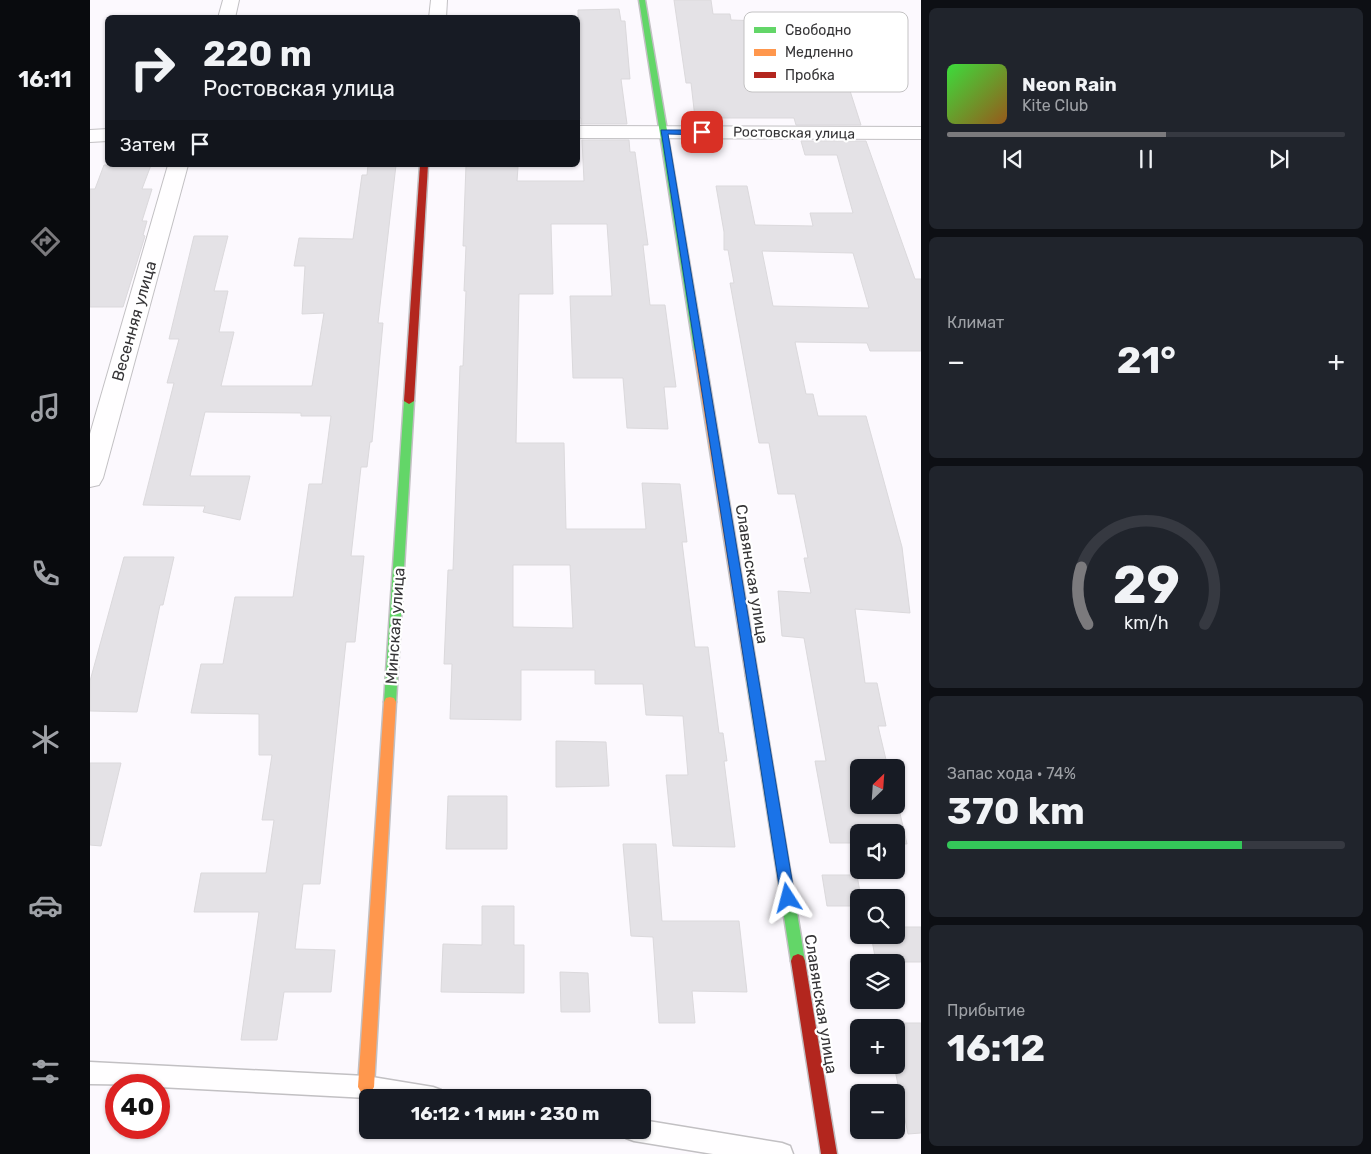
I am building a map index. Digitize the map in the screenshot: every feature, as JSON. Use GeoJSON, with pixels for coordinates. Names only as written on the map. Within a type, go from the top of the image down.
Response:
{"type":"FeatureCollection","features":[{"type":"Feature","properties":{"kind":"street"},"geometry":{"type":"LineString","coordinates":[[227,15],[231,0]]}},
{"type":"Feature","properties":{"kind":"street"},"geometry":{"type":"LineString","coordinates":[[437,15],[439,0]]}},
{"type":"Feature","properties":{"kind":"street","name":"Славянская улица"},"geometry":{"type":"LineString","coordinates":[[642,0],[829,1154]]}},
{"type":"Feature","properties":{"kind":"street","name":"Ростовская улица"},"geometry":{"type":"LineString","coordinates":[[580,132],[921,133]]}},
{"type":"Feature","properties":{"kind":"street"},"geometry":{"type":"LineString","coordinates":[[90,136],[105,135]]}},
{"type":"Feature","properties":{"kind":"street","name":"Весенняя улица"},"geometry":{"type":"LineString","coordinates":[[90,478],[177,167]]}},
{"type":"Feature","properties":{"kind":"street","name":"Минская улица"},"geometry":{"type":"LineString","coordinates":[[366,1087],[424,167]]}},
{"type":"Feature","properties":{"kind":"lane"},"geometry":{"type":"LineString","coordinates":[[90,1073],[378,1089]]}},
{"type":"Feature","properties":{"kind":"lane"},"geometry":{"type":"LineString","coordinates":[[651,1133],[782,1154]]}},
{"type":"Feature","properties":{"kind":"building"},"geometry":{"type":"Polygon","coordinates":[[[674,0],[711,0],[713,14],[730,14],[731,20],[744,20],[744,92],[850,92],[861,125],[796,125],[794,118],[695,118],[691,83],[686,83],[674,0]]]}},
{"type":"Feature","properties":{"kind":"building"},"geometry":{"type":"Polygon","coordinates":[[[619,9],[621,21],[625,21],[630,79],[621,79],[627,124],[581,124],[580,15],[578,15],[578,10],[619,9]]]}},
{"type":"Feature","properties":{"kind":"building"},"geometry":{"type":"Polygon","coordinates":[[[582,140],[629,140],[630,152],[635,152],[648,245],[643,245],[650,305],[665,305],[676,387],[664,387],[668,429],[627,428],[623,378],[573,378],[570,296],[612,296],[607,224],[551,224],[553,294],[519,294],[516,443],[564,443],[566,529],[646,529],[642,483],[680,484],[687,542],[682,542],[695,647],[708,647],[719,733],[723,733],[727,761],[724,761],[735,847],[673,846],[666,775],[688,775],[683,716],[646,715],[643,684],[595,684],[595,670],[521,670],[521,720],[450,719],[452,664],[444,664],[448,570],[453,570],[460,366],[463,366],[466,291],[464,291],[466,246],[463,246],[466,167],[518,167],[517,181],[584,181],[582,140]],[[513,565],[513,627],[573,628],[570,565],[513,565]]]}},
{"type":"Feature","properties":{"kind":"building"},"geometry":{"type":"Polygon","coordinates":[[[801,141],[866,141],[915,279],[921,279],[921,351],[870,351],[867,343],[795,342],[806,394],[813,394],[818,416],[866,416],[902,547],[910,613],[855,609],[865,683],[877,683],[886,726],[878,726],[886,759],[850,759],[850,814],[900,814],[902,824],[850,824],[850,843],[830,843],[815,761],[826,761],[804,638],[782,636],[778,591],[811,593],[804,558],[808,558],[795,494],[778,494],[769,443],[759,443],[730,283],[734,283],[728,250],[724,250],[724,232],[716,186],[747,186],[755,225],[813,226],[810,213],[853,213],[837,155],[805,155],[801,141]],[[762,251],[773,306],[869,308],[853,253],[762,251]]]}},
{"type":"Feature","properties":{"kind":"building"},"geometry":{"type":"Polygon","coordinates":[[[104,165],[105,167],[150,167],[142,189],[152,189],[142,221],[147,221],[143,235],[145,236],[123,307],[90,307],[90,189],[95,189],[104,165]]]}},
{"type":"Feature","properties":{"kind":"building"},"geometry":{"type":"Polygon","coordinates":[[[368,167],[396,167],[378,323],[383,323],[372,442],[370,442],[367,467],[361,467],[351,556],[364,556],[355,642],[346,642],[320,884],[303,884],[295,949],[335,950],[331,992],[284,992],[277,1040],[241,1040],[259,912],[194,912],[201,873],[266,873],[274,820],[262,820],[272,755],[259,755],[259,714],[191,713],[201,664],[223,664],[235,597],[293,597],[309,484],[322,484],[331,416],[301,416],[301,413],[205,412],[190,476],[250,476],[240,520],[203,512],[205,506],[143,505],[174,383],[167,383],[179,339],[169,339],[194,236],[228,236],[214,291],[228,291],[219,332],[234,332],[221,386],[312,386],[324,313],[302,314],[305,266],[294,266],[299,238],[353,239],[362,175],[367,175],[368,167]]]}},
{"type":"Feature","properties":{"kind":"building"},"geometry":{"type":"Polygon","coordinates":[[[124,557],[174,557],[163,605],[160,605],[137,712],[90,711],[90,681],[124,557]]]}},
{"type":"Feature","properties":{"kind":"building"},"geometry":{"type":"Polygon","coordinates":[[[556,741],[606,742],[609,786],[556,787],[556,741]]]}},
{"type":"Feature","properties":{"kind":"building"},"geometry":{"type":"Polygon","coordinates":[[[90,763],[121,763],[101,846],[90,845],[90,763]]]}},
{"type":"Feature","properties":{"kind":"building"},"geometry":{"type":"Polygon","coordinates":[[[448,796],[507,796],[507,849],[446,849],[448,796]]]}},
{"type":"Feature","properties":{"kind":"building"},"geometry":{"type":"Polygon","coordinates":[[[623,844],[656,844],[662,921],[739,921],[747,992],[692,991],[695,1023],[659,1023],[653,937],[631,936],[623,844]]]}},
{"type":"Feature","properties":{"kind":"building"},"geometry":{"type":"Polygon","coordinates":[[[822,875],[850,875],[850,879],[858,879],[859,889],[850,889],[850,906],[827,906],[822,875]]]}},
{"type":"Feature","properties":{"kind":"building"},"geometry":{"type":"Polygon","coordinates":[[[482,906],[514,906],[514,945],[524,945],[524,993],[441,992],[443,944],[482,945],[482,906]]]}},
{"type":"Feature","properties":{"kind":"building"},"geometry":{"type":"Polygon","coordinates":[[[905,927],[921,927],[921,962],[905,962],[905,954],[875,954],[873,944],[905,944],[905,927]]]}},
{"type":"Feature","properties":{"kind":"building"},"geometry":{"type":"Polygon","coordinates":[[[560,972],[588,973],[590,1012],[561,1012],[560,972]]]}},
{"type":"Feature","properties":{"kind":"building"},"geometry":{"type":"Polygon","coordinates":[[[905,1023],[921,1023],[921,1133],[908,1134],[905,1119],[905,1084],[898,1084],[896,1074],[905,1074],[905,1023]]]}},
{"type":"Feature","properties":{"kind":"traffic: fast"},"geometry":{"type":"LineString","coordinates":[[642,0],[699,350]]}},
{"type":"Feature","properties":{"kind":"traffic: fast"},"geometry":{"type":"LineString","coordinates":[[390,702],[409,401]]}},
{"type":"Feature","properties":{"kind":"traffic: fast"},"geometry":{"type":"LineString","coordinates":[[752,676],[798,961]]}},
{"type":"Feature","properties":{"kind":"traffic: slow"},"geometry":{"type":"LineString","coordinates":[[699,350],[752,676]]}},
{"type":"Feature","properties":{"kind":"traffic: slow"},"geometry":{"type":"LineString","coordinates":[[366,1087],[390,702]]}},
{"type":"Feature","properties":{"kind":"traffic: jam"},"geometry":{"type":"LineString","coordinates":[[409,401],[424,167]]}},
{"type":"Feature","properties":{"kind":"traffic: jam"},"geometry":{"type":"LineString","coordinates":[[798,961],[829,1154]]}},
{"type":"Feature","properties":{"kind":"route"},"geometry":{"type":"LineString","coordinates":[[702,132],[664,132],[788,898]]}}]}
